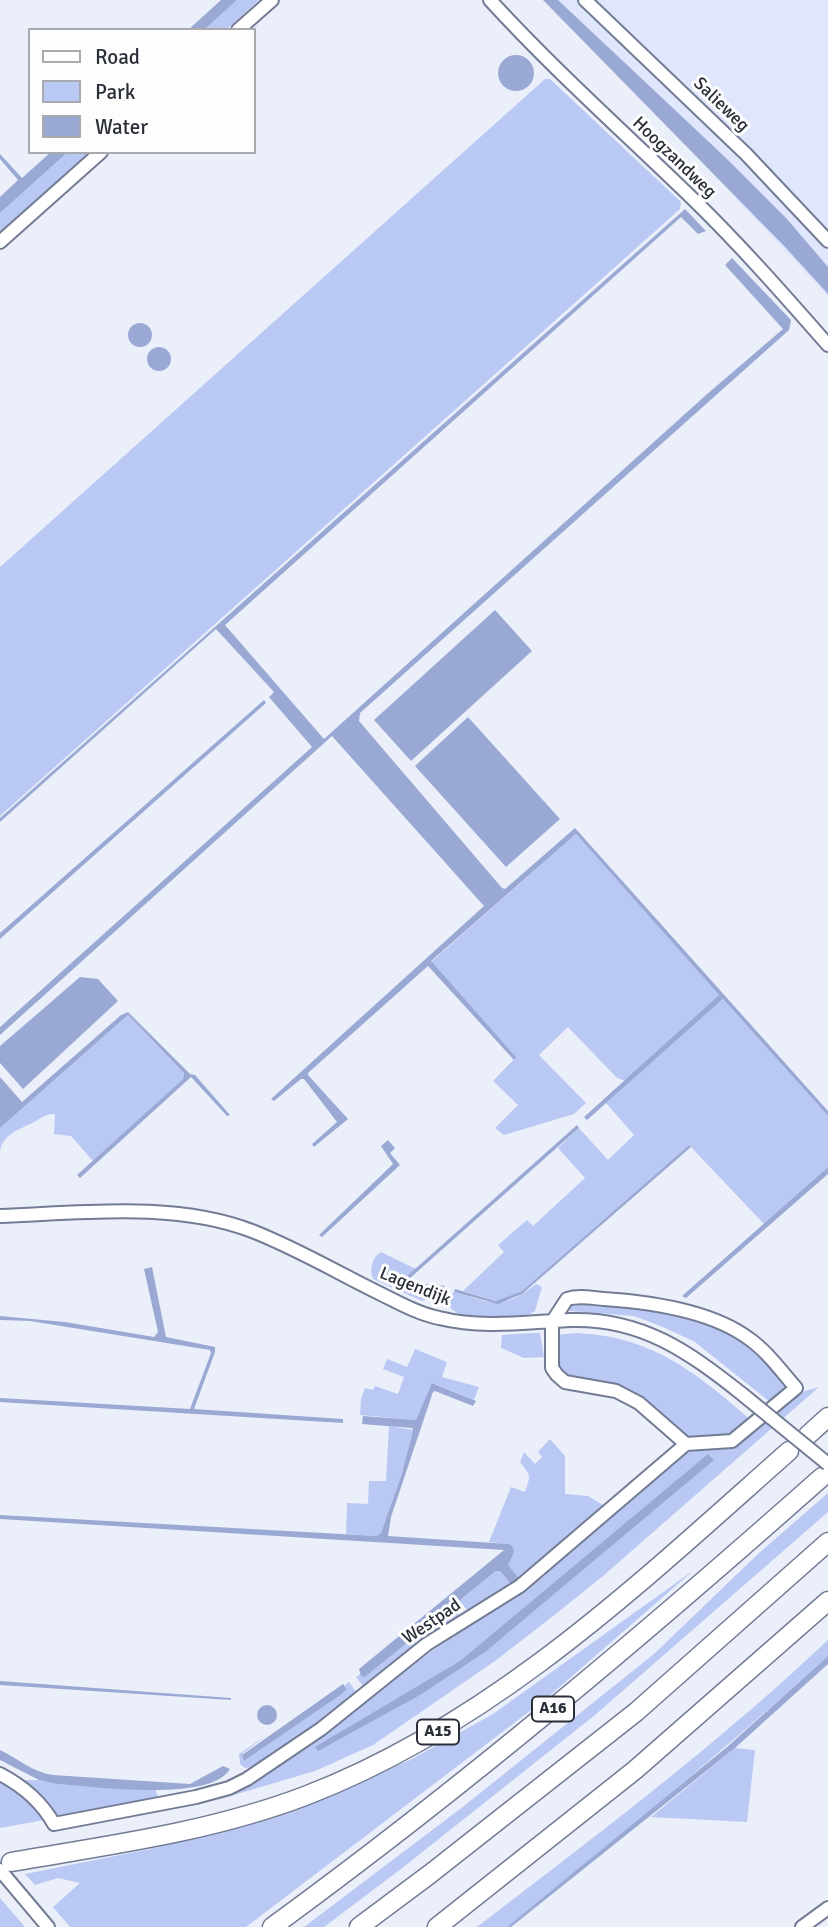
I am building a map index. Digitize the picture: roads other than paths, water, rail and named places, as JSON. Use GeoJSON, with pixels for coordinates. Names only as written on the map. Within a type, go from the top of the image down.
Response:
{"type":"FeatureCollection","features":[{"type":"Feature","properties":{"kind":"highway"},"geometry":{"type":"LineString","coordinates":[[808,1435],[828,1417]]}},
{"type":"Feature","properties":{"kind":"highway","name":"A15"},"geometry":{"type":"LineString","coordinates":[[6,1866],[152,1838],[237,1818],[303,1797],[394,1757],[475,1710],[545,1659],[659,1565],[789,1451]]}},
{"type":"Feature","properties":{"kind":"highway","name":"A16"},"geometry":{"type":"LineString","coordinates":[[272,1927],[418,1818],[528,1730],[688,1596],[825,1471]]}},
{"type":"Feature","properties":{"kind":"highway"},"geometry":{"type":"LineString","coordinates":[[359,1927],[636,1712],[828,1542]]}},
{"type":"Feature","properties":{"kind":"highway"},"geometry":{"type":"LineString","coordinates":[[437,1927],[635,1770],[828,1601]]}},
{"type":"Feature","properties":{"kind":"street"},"geometry":{"type":"LineString","coordinates":[[241,28],[272,0]]}},
{"type":"Feature","properties":{"kind":"street","name":"Hoogzandweg"},"geometry":{"type":"LineString","coordinates":[[490,0],[556,70],[696,203],[782,292],[828,345]]}},
{"type":"Feature","properties":{"kind":"street","name":"Salieweg"},"geometry":{"type":"LineString","coordinates":[[585,0],[746,154],[828,241]]}},
{"type":"Feature","properties":{"kind":"street"},"geometry":{"type":"LineString","coordinates":[[0,242],[99,154]]}},
{"type":"Feature","properties":{"kind":"street","name":"Lagendijk"},"geometry":{"type":"LineString","coordinates":[[0,1216],[152,1212],[225,1221],[266,1237],[399,1303],[438,1318],[482,1325],[597,1322],[643,1331],[699,1360],[742,1394],[825,1471]]}},
{"type":"Feature","properties":{"kind":"street"},"geometry":{"type":"LineString","coordinates":[[572,1298],[635,1301],[682,1311],[717,1321],[748,1338],[769,1356],[796,1388],[732,1441],[686,1444],[639,1403],[616,1391],[565,1382],[552,1368],[552,1322],[564,1303],[572,1298]]}},
{"type":"Feature","properties":{"kind":"street","name":"Westpad"},"geometry":{"type":"LineString","coordinates":[[0,1774],[33,1795],[54,1824],[196,1797],[229,1788],[247,1779],[321,1729],[436,1638],[520,1587],[686,1444]]}},
{"type":"Feature","properties":{"kind":"street"},"geometry":{"type":"LineString","coordinates":[[6,1866],[35,1912],[48,1927]]}},
{"type":"Feature","properties":{"kind":"street"},"geometry":{"type":"LineString","coordinates":[[802,1927],[828,1908]]}},
{"type":"Feature","properties":{"kind":"water"},"geometry":{"type":"Polygon","coordinates":[[[221,0],[237,0],[206,28],[190,28],[221,0]]]}},
{"type":"Feature","properties":{"kind":"water"},"geometry":{"type":"Polygon","coordinates":[[[543,0],[558,0],[787,219],[828,267],[828,294],[786,248],[543,0]]]}},
{"type":"Feature","properties":{"kind":"water"},"geometry":{"type":"Polygon","coordinates":[[[516,55],[529,60],[534,73],[529,86],[516,91],[503,86],[498,73],[503,60],[516,55]]]}},
{"type":"Feature","properties":{"kind":"water"},"geometry":{"type":"Polygon","coordinates":[[[0,154],[22,178],[49,154],[66,154],[0,213],[0,197],[18,180],[0,159],[0,154]]]}},
{"type":"Feature","properties":{"kind":"water"},"geometry":{"type":"Polygon","coordinates":[[[685,209],[706,231],[698,234],[681,217],[225,625],[324,739],[783,329],[725,265],[732,258],[791,320],[789,330],[360,713],[359,721],[502,888],[505,889],[575,828],[828,1111],[828,1116],[723,999],[587,1120],[584,1117],[719,995],[576,834],[431,961],[516,1057],[514,1060],[428,966],[308,1073],[348,1119],[314,1147],[312,1144],[337,1122],[304,1079],[274,1101],[271,1099],[484,906],[332,736],[0,1035],[0,1027],[312,747],[269,697],[274,692],[216,629],[0,822],[0,818],[685,209]]]}},
{"type":"Feature","properties":{"kind":"water"},"geometry":{"type":"Polygon","coordinates":[[[140,323],[149,326],[152,335],[149,344],[140,347],[131,344],[128,335],[131,326],[140,323]]]}},
{"type":"Feature","properties":{"kind":"water"},"geometry":{"type":"Polygon","coordinates":[[[159,347],[168,350],[171,359],[168,368],[159,371],[150,368],[147,359],[150,350],[159,347]]]}},
{"type":"Feature","properties":{"kind":"water"},"geometry":{"type":"Polygon","coordinates":[[[495,610],[532,651],[411,761],[374,720],[495,610]]]}},
{"type":"Feature","properties":{"kind":"water"},"geometry":{"type":"Polygon","coordinates":[[[264,700],[266,703],[0,939],[0,933],[264,700]]]}},
{"type":"Feature","properties":{"kind":"water"},"geometry":{"type":"Polygon","coordinates":[[[468,717],[560,819],[506,867],[415,766],[468,717]]]}},
{"type":"Feature","properties":{"kind":"water"},"geometry":{"type":"Polygon","coordinates":[[[80,977],[98,979],[118,1001],[23,1089],[0,1063],[0,1046],[80,977]]]}},
{"type":"Feature","properties":{"kind":"water"},"geometry":{"type":"Polygon","coordinates":[[[128,1012],[190,1074],[195,1075],[230,1115],[227,1116],[191,1077],[80,1178],[77,1175],[183,1079],[184,1073],[128,1015],[0,1128],[0,1077],[22,1102],[121,1015],[128,1012]]]}},
{"type":"Feature","properties":{"kind":"water"},"geometry":{"type":"Polygon","coordinates":[[[577,1125],[579,1128],[409,1279],[414,1283],[445,1286],[444,1288],[411,1285],[379,1270],[381,1267],[406,1277],[577,1125]]]}},
{"type":"Feature","properties":{"kind":"water"},"geometry":{"type":"Polygon","coordinates":[[[388,1140],[395,1148],[390,1153],[400,1165],[322,1237],[319,1235],[393,1164],[381,1146],[388,1140]]]}},
{"type":"Feature","properties":{"kind":"water"},"geometry":{"type":"Polygon","coordinates":[[[689,1145],[691,1147],[522,1294],[498,1304],[454,1292],[455,1289],[496,1301],[522,1291],[689,1145]]]}},
{"type":"Feature","properties":{"kind":"water"},"geometry":{"type":"Polygon","coordinates":[[[828,1167],[828,1174],[686,1298],[682,1296],[828,1167]]]}},
{"type":"Feature","properties":{"kind":"water"},"geometry":{"type":"Polygon","coordinates":[[[152,1267],[166,1337],[215,1347],[194,1409],[343,1419],[343,1423],[0,1402],[0,1398],[190,1409],[210,1350],[30,1321],[0,1320],[0,1316],[65,1322],[154,1337],[158,1332],[144,1269],[152,1267]]]}},
{"type":"Feature","properties":{"kind":"water"},"geometry":{"type":"Polygon","coordinates":[[[432,1383],[476,1401],[473,1406],[433,1392],[391,1517],[388,1536],[509,1544],[514,1552],[508,1565],[519,1578],[511,1584],[500,1571],[496,1571],[365,1677],[361,1676],[359,1669],[504,1550],[0,1519],[0,1515],[377,1536],[381,1533],[402,1473],[413,1430],[362,1424],[363,1416],[416,1420],[432,1383]]]}},
{"type":"Feature","properties":{"kind":"water"},"geometry":{"type":"Polygon","coordinates":[[[708,1454],[714,1460],[485,1652],[420,1695],[318,1751],[315,1747],[460,1661],[708,1454]]]}},
{"type":"Feature","properties":{"kind":"water"},"geometry":{"type":"Polygon","coordinates":[[[828,1656],[828,1664],[735,1748],[511,1927],[507,1927],[727,1747],[828,1656]]]}},
{"type":"Feature","properties":{"kind":"water"},"geometry":{"type":"Polygon","coordinates":[[[0,1681],[231,1698],[231,1700],[0,1685],[0,1681]]]}},
{"type":"Feature","properties":{"kind":"water"},"geometry":{"type":"Polygon","coordinates":[[[343,1684],[347,1689],[342,1694],[244,1761],[242,1755],[343,1684]]]}},
{"type":"Feature","properties":{"kind":"water"},"geometry":{"type":"Polygon","coordinates":[[[267,1705],[274,1708],[277,1715],[274,1722],[267,1725],[260,1722],[257,1715],[260,1708],[267,1705]]]}},
{"type":"Feature","properties":{"kind":"water"},"geometry":{"type":"Polygon","coordinates":[[[0,1750],[32,1768],[53,1775],[190,1784],[223,1766],[230,1769],[218,1779],[200,1786],[176,1789],[122,1789],[56,1784],[39,1780],[0,1760],[0,1750]]]}}]}
